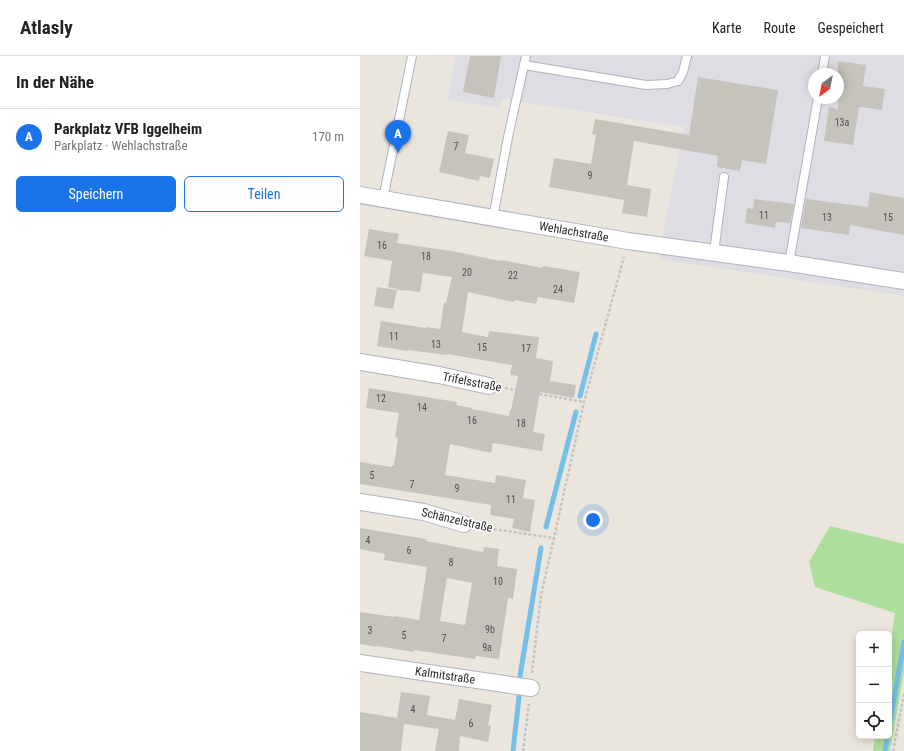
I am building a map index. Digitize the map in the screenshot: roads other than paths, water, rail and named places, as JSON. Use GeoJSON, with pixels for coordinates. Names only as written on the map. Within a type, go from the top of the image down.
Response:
{"type":"FeatureCollection","features":[{"type":"Feature","properties":{"kind":"street","name":"Wehlachstraße"},"geometry":{"type":"LineString","coordinates":[[360,195],[628,241],[714,252],[904,281]]}},
{"type":"Feature","properties":{"kind":"street","name":"Trifelsstraße"},"geometry":{"type":"LineString","coordinates":[[360,362],[439,375],[489,386]]}},
{"type":"Feature","properties":{"kind":"street","name":"Schänzelstraße"},"geometry":{"type":"LineString","coordinates":[[360,502],[424,512],[464,524]]}},
{"type":"Feature","properties":{"kind":"street","name":"Kalmitstraße"},"geometry":{"type":"LineString","coordinates":[[360,663],[531,688]]}},
{"type":"Feature","properties":{"kind":"lane"},"geometry":{"type":"LineString","coordinates":[[383,199],[412,56]]}},
{"type":"Feature","properties":{"kind":"lane"},"geometry":{"type":"LineString","coordinates":[[493,218],[508,137],[526,56]]}},
{"type":"Feature","properties":{"kind":"lane"},"geometry":{"type":"LineString","coordinates":[[524,65],[646,85],[667,84],[678,81],[683,72],[687,56]]}},
{"type":"Feature","properties":{"kind":"lane"},"geometry":{"type":"LineString","coordinates":[[823,68],[825,56]]}},
{"type":"Feature","properties":{"kind":"lane"},"geometry":{"type":"LineString","coordinates":[[788,263],[817,104]]}},
{"type":"Feature","properties":{"kind":"lane"},"geometry":{"type":"LineString","coordinates":[[714,252],[724,177]]}},
{"type":"Feature","properties":{"kind":"waterway"},"geometry":{"type":"LineString","coordinates":[[580,396],[596,334]]}},
{"type":"Feature","properties":{"kind":"waterway"},"geometry":{"type":"LineString","coordinates":[[546,527],[576,412]]}},
{"type":"Feature","properties":{"kind":"waterway"},"geometry":{"type":"LineString","coordinates":[[520,676],[541,548]]}},
{"type":"Feature","properties":{"kind":"waterway"},"geometry":{"type":"LineString","coordinates":[[892,711],[904,642]]}},
{"type":"Feature","properties":{"kind":"waterway"},"geometry":{"type":"LineString","coordinates":[[513,751],[519,697]]}},
{"type":"Feature","properties":{"kind":"waterway"},"geometry":{"type":"LineString","coordinates":[[885,751],[887,739]]}},
{"type":"Feature","properties":{"kind":"place","name":"Parkplatz VFB Iggelheim"},"geometry":{"type":"Point","coordinates":[398,153]}}]}
